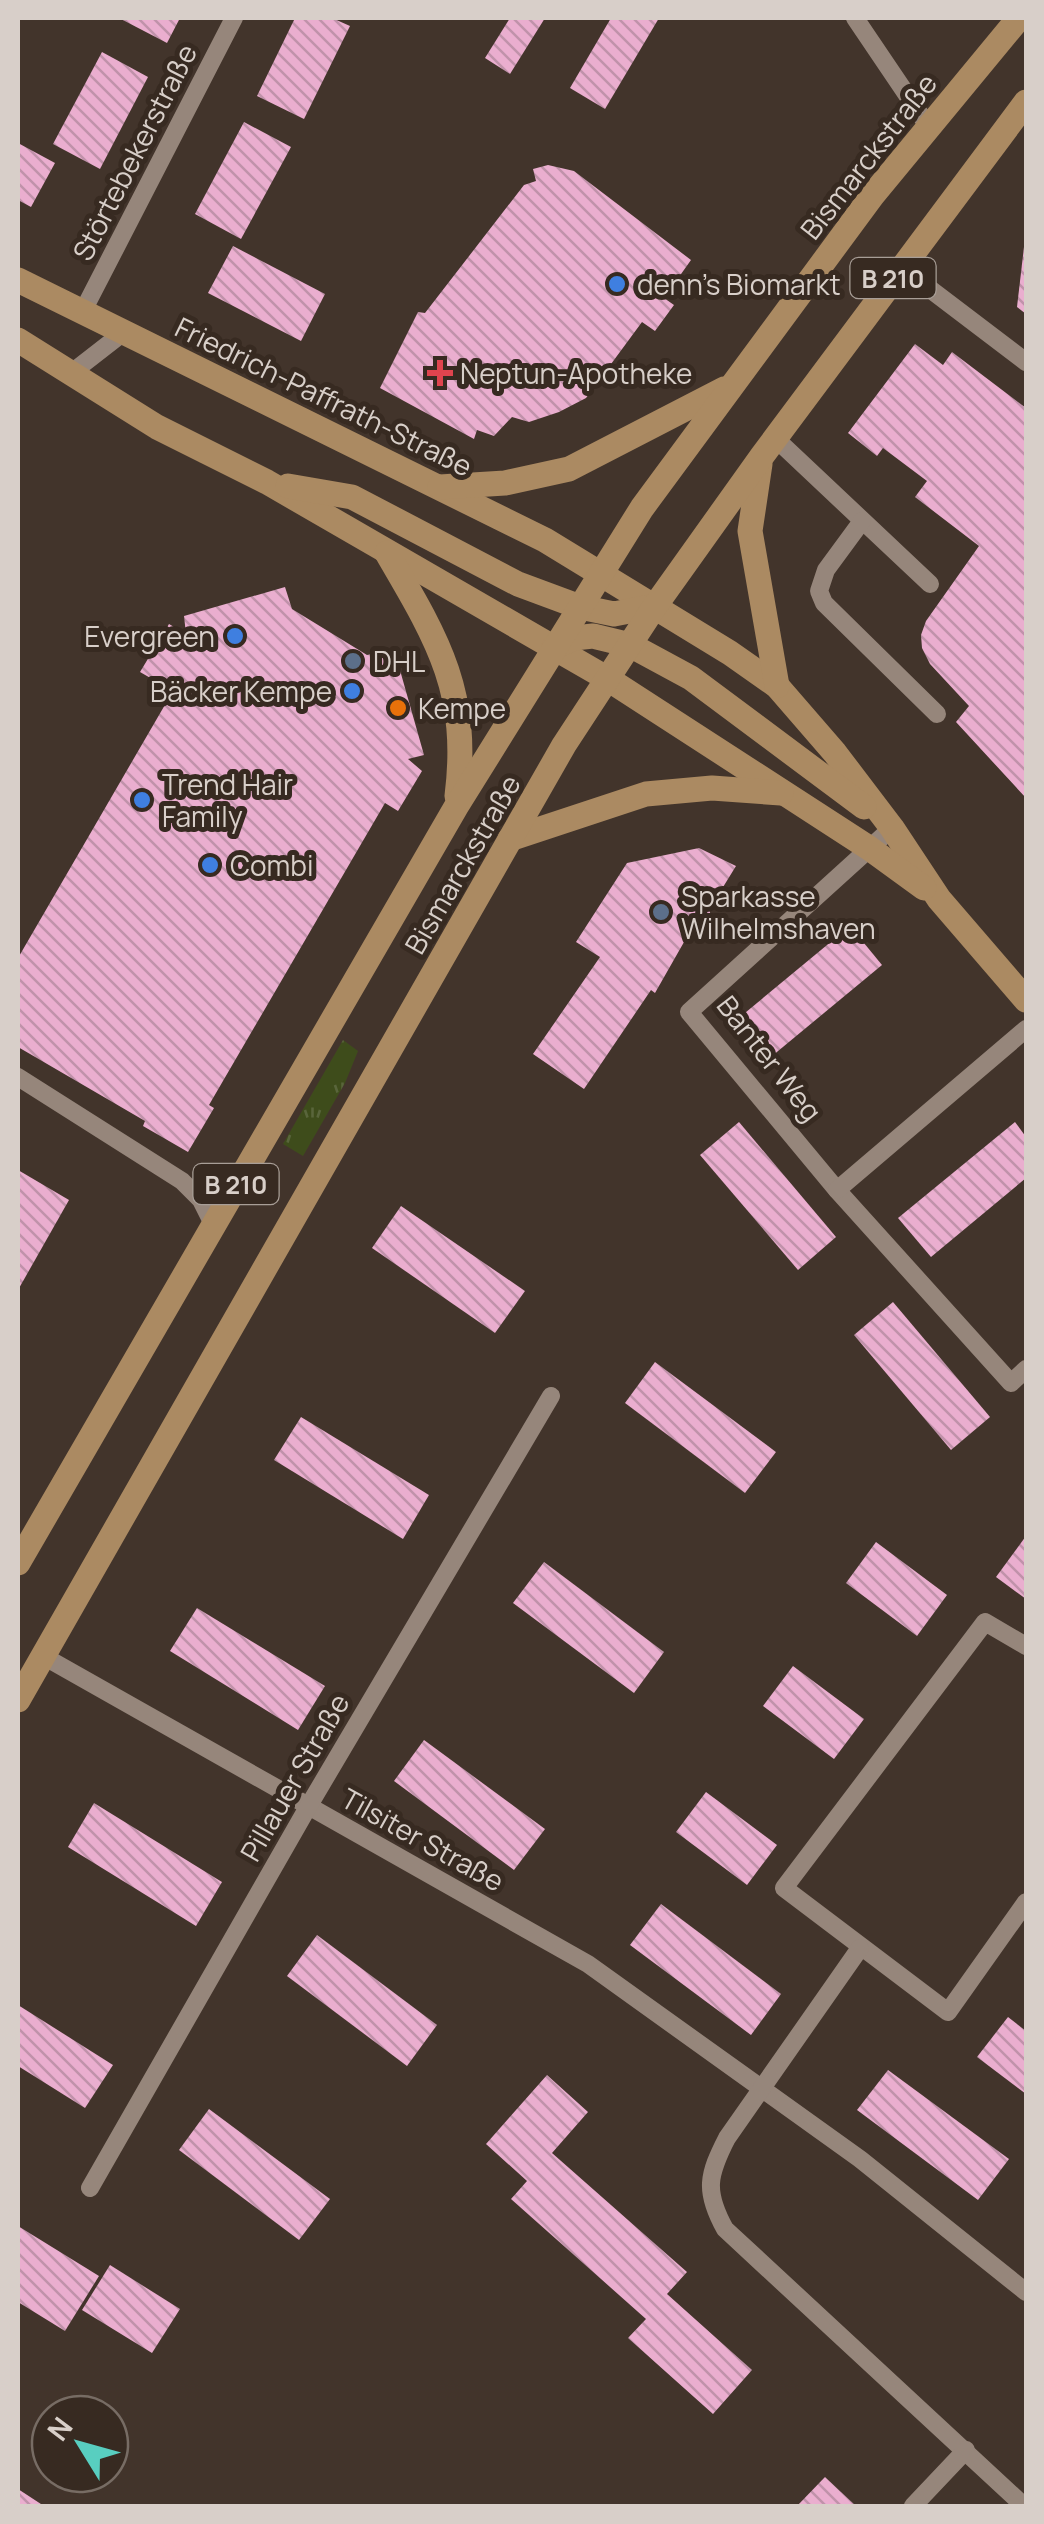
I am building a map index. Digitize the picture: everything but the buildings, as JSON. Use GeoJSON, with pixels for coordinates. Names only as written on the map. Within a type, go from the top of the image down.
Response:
{"type":"FeatureCollection","features":[{"type":"Feature","properties":{"kind":"main road","name":"Bismarckstraße"},"geometry":{"type":"LineString","coordinates":[[18,1563],[456,806],[601,572],[729,386],[928,126],[1019,18]]}},
{"type":"Feature","properties":{"kind":"main road","name":"Bismarckstraße"},"geometry":{"type":"LineString","coordinates":[[18,1700],[564,745],[655,606],[769,447],[1026,102]]}},
{"type":"Feature","properties":{"kind":"main road","name":"Friedrich-Paffrath-Straße"},"geometry":{"type":"LineString","coordinates":[[18,280],[440,486],[601,572]]}},
{"type":"Feature","properties":{"kind":"main road"},"geometry":{"type":"LineString","coordinates":[[18,340],[157,427],[266,482],[668,715],[940,899]]}},
{"type":"Feature","properties":{"kind":"main road"},"geometry":{"type":"LineString","coordinates":[[440,486],[505,483],[569,468],[729,386]]}},
{"type":"Feature","properties":{"kind":"main road"},"geometry":{"type":"LineString","coordinates":[[769,447],[754,490],[750,530],[777,686]]}},
{"type":"Feature","properties":{"kind":"main road"},"geometry":{"type":"LineString","coordinates":[[266,482],[352,497],[518,584],[580,607],[614,614],[655,606]]}},
{"type":"Feature","properties":{"kind":"main road"},"geometry":{"type":"LineString","coordinates":[[384,549],[425,618],[449,670],[459,710],[462,760],[456,806]]}},
{"type":"Feature","properties":{"kind":"main road"},"geometry":{"type":"LineString","coordinates":[[601,572],[777,686],[892,828],[940,899],[1026,1000]]}},
{"type":"Feature","properties":{"kind":"main road"},"geometry":{"type":"LineString","coordinates":[[554,647],[574,638],[593,636],[630,645],[691,678],[892,828]]}},
{"type":"Feature","properties":{"kind":"main road"},"geometry":{"type":"LineString","coordinates":[[510,839],[646,794],[712,788],[781,793]]}},
{"type":"Feature","properties":{"kind":"street","name":"Störtebekerstraße"},"geometry":{"type":"LineString","coordinates":[[83,311],[234,18]]}},
{"type":"Feature","properties":{"kind":"street"},"geometry":{"type":"LineString","coordinates":[[855,18],[928,126]]}},
{"type":"Feature","properties":{"kind":"street"},"geometry":{"type":"LineString","coordinates":[[901,267],[1026,362]]}},
{"type":"Feature","properties":{"kind":"street"},"geometry":{"type":"LineString","coordinates":[[70,374],[124,332]]}},
{"type":"Feature","properties":{"kind":"street"},"geometry":{"type":"LineString","coordinates":[[769,447],[862,521],[930,584]]}},
{"type":"Feature","properties":{"kind":"street"},"geometry":{"type":"LineString","coordinates":[[862,521],[826,570],[818,591],[824,603],[937,714]]}},
{"type":"Feature","properties":{"kind":"street","name":"Banter Weg"},"geometry":{"type":"LineString","coordinates":[[892,828],[689,1012],[837,1190],[1010,1383],[1026,1369]]}},
{"type":"Feature","properties":{"kind":"street"},"geometry":{"type":"LineString","coordinates":[[837,1190],[1026,1030]]}},
{"type":"Feature","properties":{"kind":"street"},"geometry":{"type":"LineString","coordinates":[[18,1077],[182,1182],[201,1200],[213,1224]]}},
{"type":"Feature","properties":{"kind":"street","name":"Pillauer Straße"},"geometry":{"type":"LineString","coordinates":[[90,2188],[308,1806],[551,1396]]}},
{"type":"Feature","properties":{"kind":"street"},"geometry":{"type":"LineString","coordinates":[[1026,1646],[985,1622],[784,1888],[948,2012],[1026,1902]]}},
{"type":"Feature","properties":{"kind":"street","name":"Tilsiter Straße"},"geometry":{"type":"LineString","coordinates":[[43,1656],[588,1964],[860,2158],[1026,2292]]}},
{"type":"Feature","properties":{"kind":"street"},"geometry":{"type":"LineString","coordinates":[[860,1948],[727,2138],[710,2170],[711,2204],[725,2229],[1024,2506]]}},
{"type":"Feature","properties":{"kind":"street"},"geometry":{"type":"LineString","coordinates":[[912,2506],[966,2450]]}},
{"type":"Feature","properties":{"kind":"green space"},"geometry":{"type":"Polygon","coordinates":[[[343,1040],[358,1051],[345,1083],[303,1156],[283,1144],[343,1040]]]}},
{"type":"Feature","properties":{"kind":"place","name":"denn's Biomarkt"},"geometry":{"type":"Point","coordinates":[617,284]}},
{"type":"Feature","properties":{"kind":"place","name":"Neptun-Apotheke"},"geometry":{"type":"Point","coordinates":[440,373]}},
{"type":"Feature","properties":{"kind":"place","name":"Evergreen"},"geometry":{"type":"Point","coordinates":[235,636]}},
{"type":"Feature","properties":{"kind":"place","name":"DHL"},"geometry":{"type":"Point","coordinates":[353,661]}},
{"type":"Feature","properties":{"kind":"place","name":"Bäcker Kempe"},"geometry":{"type":"Point","coordinates":[352,691]}},
{"type":"Feature","properties":{"kind":"place","name":"Kempe"},"geometry":{"type":"Point","coordinates":[398,708]}},
{"type":"Feature","properties":{"kind":"place","name":"Trend Hair Family"},"geometry":{"type":"Point","coordinates":[142,800]}},
{"type":"Feature","properties":{"kind":"place","name":"Combi"},"geometry":{"type":"Point","coordinates":[210,865]}},
{"type":"Feature","properties":{"kind":"place","name":"Sparkasse Wilhelmshaven"},"geometry":{"type":"Point","coordinates":[661,912]}}]}
